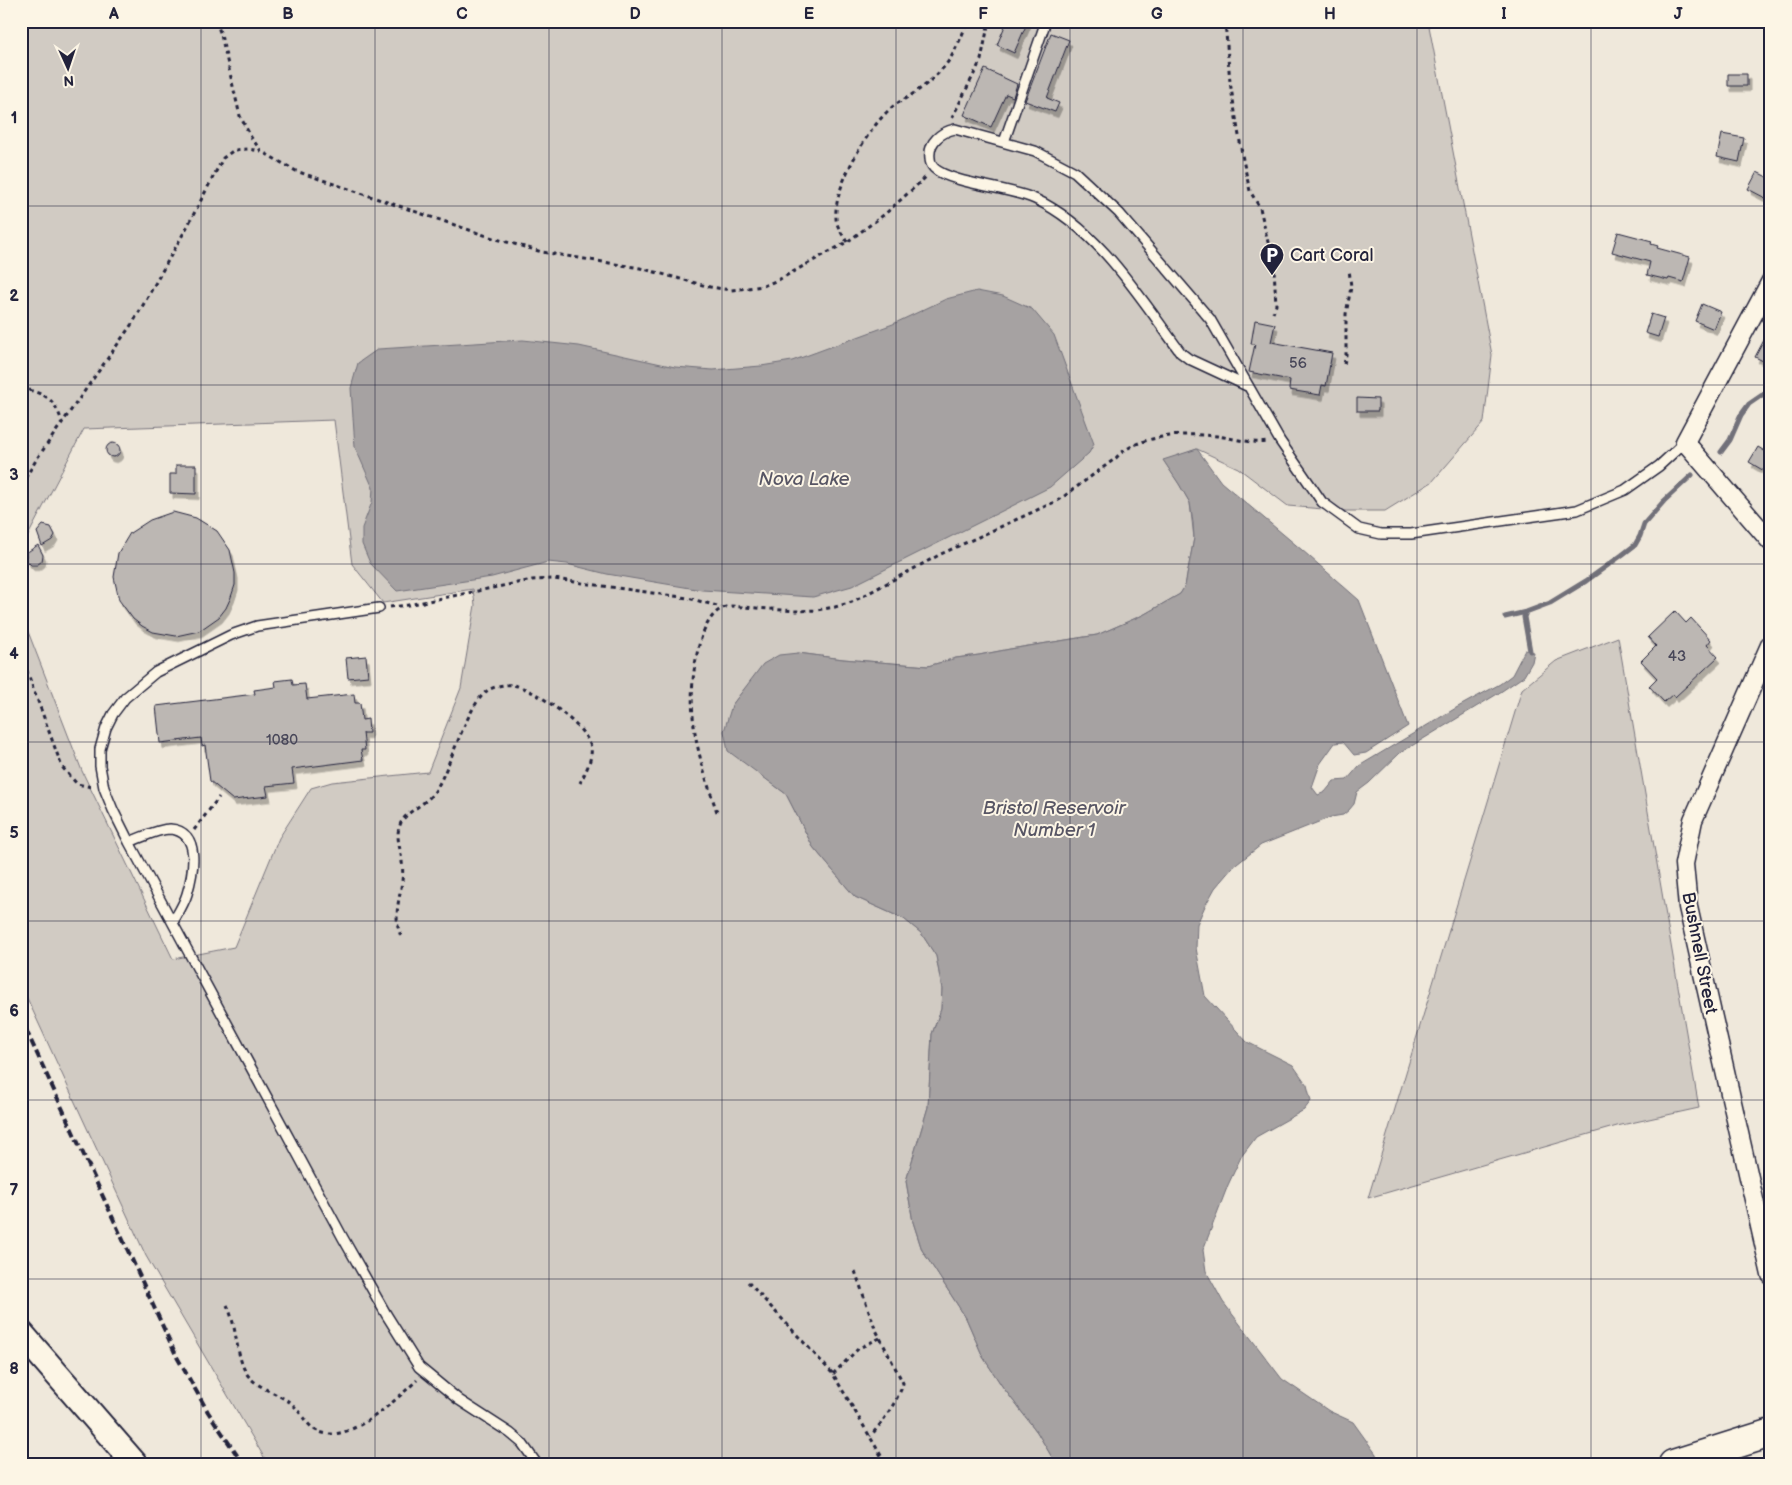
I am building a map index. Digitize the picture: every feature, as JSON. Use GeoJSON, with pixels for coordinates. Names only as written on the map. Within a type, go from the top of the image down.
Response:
{"type":"FeatureCollection","features":[{"type":"Feature","properties":{"kind":"highway"},"geometry":{"type":"LineString","coordinates":[[1673,1464],[1771,1433]]}},
{"type":"Feature","properties":{"kind":"main road"},"geometry":{"type":"LineString","coordinates":[[21,1333],[135,1464]]}},
{"type":"Feature","properties":{"kind":"street"},"geometry":{"type":"LineString","coordinates":[[1771,281],[1685,442],[1771,542]]}},
{"type":"Feature","properties":{"kind":"street","name":"Bushnell Street"},"geometry":{"type":"LineString","coordinates":[[1771,643],[1692,820],[1684,864],[1688,907],[1771,1275]]}},
{"type":"Feature","properties":{"kind":"lane"},"geometry":{"type":"LineString","coordinates":[[1004,142],[1046,21]]}},
{"type":"Feature","properties":{"kind":"lane"},"geometry":{"type":"LineString","coordinates":[[1247,386],[1180,353],[1120,269],[1101,248],[1063,216],[1035,198],[948,176],[934,169],[931,164],[930,148],[936,139],[948,130],[954,129],[1035,151],[1075,172],[1119,213],[1210,319],[1280,441],[1322,502],[1359,529],[1381,534],[1411,534],[1577,510],[1625,490],[1659,466],[1685,442]]}},
{"type":"Feature","properties":{"kind":"lane"},"geometry":{"type":"LineString","coordinates":[[380,608],[257,626],[231,635],[156,672],[125,698],[113,714],[106,728],[100,749],[100,766],[104,788],[129,842],[343,1238],[404,1344],[425,1373],[459,1400],[510,1433],[522,1443],[537,1464]]}},
{"type":"Feature","properties":{"kind":"lane"},"geometry":{"type":"LineString","coordinates":[[129,842],[164,830],[179,831],[188,838],[193,849],[191,873],[187,893],[173,922]]}},
{"type":"Feature","properties":{"kind":"path"},"geometry":{"type":"LineString","coordinates":[[216,21],[240,116],[261,151]]}},
{"type":"Feature","properties":{"kind":"path"},"geometry":{"type":"LineString","coordinates":[[847,242],[836,222],[836,210],[838,198],[854,158],[888,111],[896,103],[916,92],[944,67],[952,55],[968,21]]}},
{"type":"Feature","properties":{"kind":"path"},"geometry":{"type":"LineString","coordinates":[[948,130],[981,60],[989,21]]}},
{"type":"Feature","properties":{"kind":"path"},"geometry":{"type":"LineString","coordinates":[[1225,21],[1230,82],[1242,160],[1250,191],[1260,208],[1274,268],[1276,305],[1273,313]]}},
{"type":"Feature","properties":{"kind":"path"},"geometry":{"type":"LineString","coordinates":[[21,484],[134,320],[187,227],[223,158],[234,150],[248,149],[261,151],[296,171],[492,238],[542,252],[640,268],[710,287],[730,290],[763,286],[780,279],[847,242],[885,214],[934,169]]}},
{"type":"Feature","properties":{"kind":"path"},"geometry":{"type":"LineString","coordinates":[[1344,364],[1346,355],[1346,314],[1350,287],[1349,269]]}},
{"type":"Feature","properties":{"kind":"path"},"geometry":{"type":"LineString","coordinates":[[21,388],[47,396],[55,405],[63,422]]}},
{"type":"Feature","properties":{"kind":"path"},"geometry":{"type":"LineString","coordinates":[[380,608],[408,605],[532,580],[554,579],[688,598],[721,607],[796,611],[817,610],[852,602],[941,554],[1059,500],[1122,452],[1146,441],[1186,435],[1217,436],[1264,443],[1280,441]]}},
{"type":"Feature","properties":{"kind":"path"},"geometry":{"type":"LineString","coordinates":[[717,812],[701,765],[691,707],[692,687],[700,642],[709,621],[721,607]]}},
{"type":"Feature","properties":{"kind":"path"},"geometry":{"type":"LineString","coordinates":[[21,655],[62,767],[77,784],[104,788]]}},
{"type":"Feature","properties":{"kind":"path"},"geometry":{"type":"LineString","coordinates":[[401,936],[397,927],[396,917],[403,874],[398,847],[399,826],[406,816],[426,802],[435,791],[452,758],[470,714],[483,693],[499,686],[514,685],[538,696],[570,718],[588,741],[591,748],[588,764],[580,783]]}},
{"type":"Feature","properties":{"kind":"path"},"geometry":{"type":"LineString","coordinates":[[188,838],[219,797]]}},
{"type":"Feature","properties":{"kind":"path"},"geometry":{"type":"LineString","coordinates":[[855,1271],[875,1328],[903,1383],[902,1389],[876,1431],[870,1436]]}},
{"type":"Feature","properties":{"kind":"path"},"geometry":{"type":"LineString","coordinates":[[748,1282],[833,1374],[886,1464]]}},
{"type":"Feature","properties":{"kind":"path"},"geometry":{"type":"LineString","coordinates":[[227,1305],[233,1317],[242,1363],[246,1373],[253,1381],[295,1406],[313,1428],[321,1432],[344,1431],[362,1424],[402,1395],[425,1373]]}},
{"type":"Feature","properties":{"kind":"path"},"geometry":{"type":"LineString","coordinates":[[833,1374],[859,1348],[880,1338]]}},
{"type":"Feature","properties":{"kind":"shaded area"},"geometry":{"type":"Polygon","coordinates":[[[21,21],[1428,21],[1492,355],[1484,422],[1432,482],[1385,511],[1346,511],[1288,506],[1238,468],[1197,449],[1164,461],[1190,503],[1194,538],[1185,586],[1180,594],[1143,615],[1097,635],[956,658],[928,666],[798,653],[746,687],[732,705],[761,775],[786,794],[813,847],[855,897],[904,919],[921,933],[936,956],[942,989],[941,1009],[932,1034],[928,1107],[906,1181],[913,1222],[922,1250],[966,1318],[983,1357],[1002,1386],[1037,1432],[1056,1464],[268,1464],[146,1256],[21,985],[21,604],[27,629],[82,771],[173,959],[234,947],[279,838],[311,788],[332,782],[428,772],[461,688],[475,605],[473,589],[383,603],[352,564],[334,420],[84,429],[21,549],[21,21]]]}},
{"type":"Feature","properties":{"kind":"shaded area"},"geometry":{"type":"Polygon","coordinates":[[[1618,637],[1699,1108],[1617,1126],[1368,1198],[1522,689],[1556,661],[1618,637]]]}},
{"type":"Feature","properties":{"kind":"water","name":"Nova Lake"},"geometry":{"type":"Polygon","coordinates":[[[977,291],[1003,296],[1032,309],[1054,335],[1094,444],[1089,453],[1050,487],[852,586],[813,597],[702,590],[548,562],[492,577],[397,591],[370,563],[362,544],[362,528],[372,502],[373,488],[355,447],[351,388],[358,363],[378,349],[523,340],[579,346],[675,367],[713,370],[761,366],[792,361],[893,324],[946,299],[977,291]]]}},
{"type":"Feature","properties":{"kind":"water","name":"Bristol Reservoir Number 1"},"geometry":{"type":"Polygon","coordinates":[[[1197,449],[1221,482],[1359,600],[1408,726],[1366,753],[1354,755],[1343,742],[1335,743],[1320,764],[1312,787],[1318,795],[1325,792],[1334,781],[1347,780],[1359,766],[1500,684],[1512,675],[1525,650],[1534,652],[1532,662],[1524,676],[1400,753],[1357,792],[1354,804],[1343,815],[1331,817],[1261,845],[1232,868],[1215,888],[1197,924],[1196,948],[1205,996],[1247,1042],[1293,1065],[1307,1085],[1311,1101],[1304,1110],[1256,1137],[1241,1157],[1203,1250],[1206,1271],[1223,1302],[1282,1379],[1329,1411],[1353,1422],[1376,1454],[1379,1464],[1056,1464],[1037,1432],[1002,1386],[983,1357],[966,1318],[922,1250],[913,1222],[906,1181],[928,1107],[932,1034],[941,1009],[942,989],[936,956],[921,933],[904,919],[855,897],[813,847],[786,794],[728,751],[724,731],[732,705],[763,664],[779,655],[798,653],[928,666],[956,658],[1097,635],[1143,615],[1180,594],[1185,586],[1194,538],[1193,523],[1190,503],[1163,460],[1197,449]]]}},
{"type":"Feature","properties":{"kind":"building"},"geometry":{"type":"Polygon","coordinates":[[[1007,21],[1028,21],[1014,53],[997,45],[1007,21]]]}},
{"type":"Feature","properties":{"kind":"building"},"geometry":{"type":"Polygon","coordinates":[[[1051,33],[1069,40],[1047,98],[1059,103],[1055,112],[1025,101],[1051,33]]]}},
{"type":"Feature","properties":{"kind":"building"},"geometry":{"type":"Polygon","coordinates":[[[985,69],[1017,84],[1013,97],[1006,94],[991,127],[964,115],[985,69]]]}},
{"type":"Feature","properties":{"kind":"building"},"geometry":{"type":"Polygon","coordinates":[[[1728,74],[1747,74],[1747,86],[1728,86],[1728,74]]]}},
{"type":"Feature","properties":{"kind":"building"},"geometry":{"type":"Polygon","coordinates":[[[1722,134],[1744,138],[1739,162],[1717,157],[1722,134]]]}},
{"type":"Feature","properties":{"kind":"building"},"geometry":{"type":"Polygon","coordinates":[[[1757,172],[1771,179],[1771,201],[1748,189],[1757,172]]]}},
{"type":"Feature","properties":{"kind":"building"},"geometry":{"type":"Polygon","coordinates":[[[1618,232],[1652,241],[1651,244],[1658,246],[1657,248],[1690,257],[1683,282],[1647,275],[1650,262],[1612,252],[1618,232]]]}},
{"type":"Feature","properties":{"kind":"building"},"geometry":{"type":"Polygon","coordinates":[[[1702,304],[1721,312],[1714,329],[1695,321],[1702,304]]]}},
{"type":"Feature","properties":{"kind":"building"},"geometry":{"type":"Polygon","coordinates":[[[1651,314],[1664,318],[1658,337],[1645,333],[1651,314]]]}},
{"type":"Feature","properties":{"kind":"building"},"geometry":{"type":"Polygon","coordinates":[[[1255,320],[1275,324],[1271,342],[1332,353],[1326,386],[1322,385],[1320,395],[1289,390],[1290,380],[1249,372],[1255,344],[1251,344],[1255,320]]]}},
{"type":"Feature","properties":{"kind":"building"},"geometry":{"type":"Polygon","coordinates":[[[1771,327],[1771,365],[1755,357],[1771,327]]]}},
{"type":"Feature","properties":{"kind":"building"},"geometry":{"type":"Polygon","coordinates":[[[1357,398],[1378,399],[1378,411],[1357,411],[1357,398]]]}},
{"type":"Feature","properties":{"kind":"building"},"geometry":{"type":"Polygon","coordinates":[[[113,443],[118,445],[120,450],[118,455],[113,457],[108,455],[106,450],[108,445],[113,443]]]}},
{"type":"Feature","properties":{"kind":"building"},"geometry":{"type":"Polygon","coordinates":[[[1758,447],[1771,455],[1771,475],[1749,462],[1758,447]]]}},
{"type":"Feature","properties":{"kind":"building"},"geometry":{"type":"Polygon","coordinates":[[[176,465],[196,465],[196,494],[170,493],[170,474],[176,474],[176,465]]]}},
{"type":"Feature","properties":{"kind":"building"},"geometry":{"type":"Polygon","coordinates":[[[173,512],[196,518],[217,531],[230,550],[235,573],[235,585],[231,597],[219,617],[199,631],[176,636],[153,632],[133,619],[119,600],[114,577],[118,553],[130,533],[150,520],[173,512]]]}},
{"type":"Feature","properties":{"kind":"building"},"geometry":{"type":"Polygon","coordinates":[[[43,525],[51,527],[55,535],[52,540],[42,546],[37,532],[43,525]]]}},
{"type":"Feature","properties":{"kind":"building"},"geometry":{"type":"Polygon","coordinates":[[[38,545],[43,555],[42,561],[37,565],[31,565],[27,561],[26,553],[38,545]]]}},
{"type":"Feature","properties":{"kind":"building"},"geometry":{"type":"Polygon","coordinates":[[[1675,611],[1686,623],[1691,618],[1711,640],[1707,645],[1718,657],[1675,697],[1673,694],[1664,702],[1649,686],[1657,678],[1641,661],[1656,646],[1648,637],[1675,611]]]}},
{"type":"Feature","properties":{"kind":"building"},"geometry":{"type":"Polygon","coordinates":[[[366,656],[368,676],[348,678],[346,658],[366,656]]]}},
{"type":"Feature","properties":{"kind":"building"},"geometry":{"type":"Polygon","coordinates":[[[292,679],[293,685],[305,684],[307,699],[354,694],[355,703],[360,703],[362,720],[368,719],[369,733],[363,733],[365,750],[361,750],[363,760],[292,769],[294,783],[266,786],[268,796],[233,800],[210,781],[205,745],[202,746],[201,738],[160,743],[156,706],[255,694],[254,690],[276,687],[275,681],[292,679]]]}},
{"type":"Feature","properties":{"kind":"waterway"},"geometry":{"type":"LineString","coordinates":[[1721,452],[1730,440],[1741,415],[1749,404],[1771,389]]}},
{"type":"Feature","properties":{"kind":"waterway"},"geometry":{"type":"LineString","coordinates":[[1530,651],[1524,617],[1526,612],[1550,603],[1586,581],[1635,545],[1644,524],[1664,501],[1692,475]]}},
{"type":"Feature","properties":{"kind":"waterway"},"geometry":{"type":"LineString","coordinates":[[1505,617],[1526,612]]}},
{"type":"Feature","properties":{"kind":"railway"},"geometry":{"type":"LineString","coordinates":[[21,1019],[177,1357],[208,1412],[243,1464]]}},
{"type":"Feature","properties":{"kind":"place","name":"Cart Coral"},"geometry":{"type":"Point","coordinates":[1272,276]}}]}
